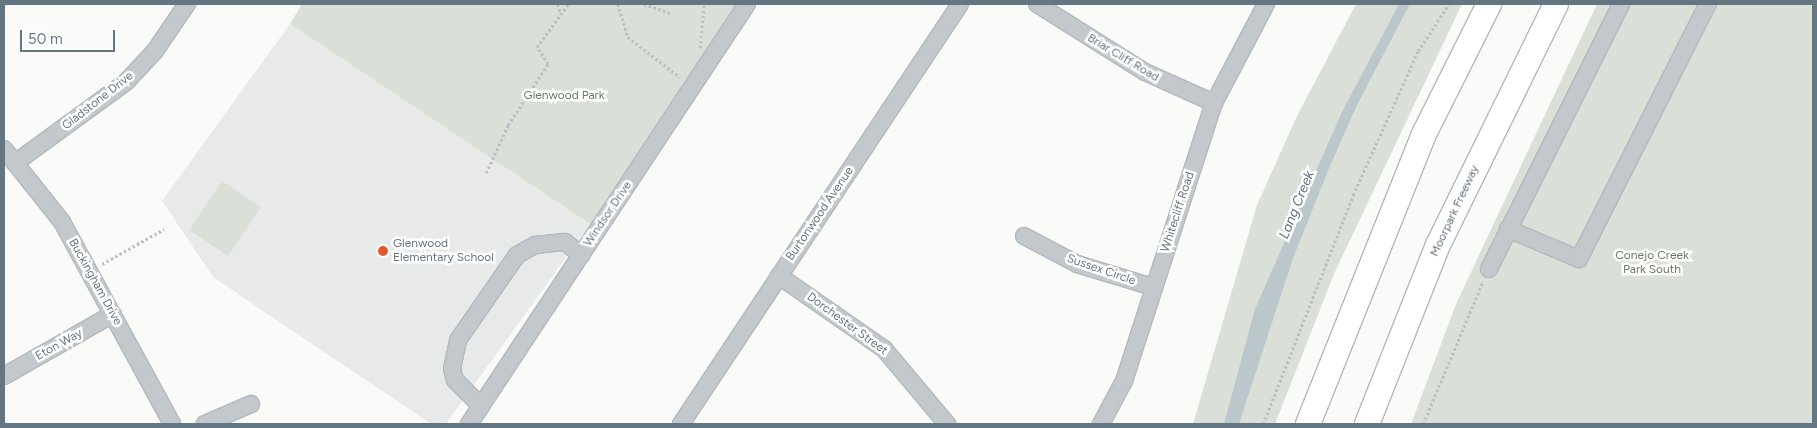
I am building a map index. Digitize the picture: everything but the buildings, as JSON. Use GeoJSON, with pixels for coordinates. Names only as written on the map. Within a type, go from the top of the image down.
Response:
{"type":"FeatureCollection","features":[{"type":"Feature","properties":{"kind":"highway"},"geometry":{"type":"LineString","coordinates":[[1308,424],[1423,136],[1489,4]]}},
{"type":"Feature","properties":{"kind":"highway","name":"Moorpark Freeway"},"geometry":{"type":"LineString","coordinates":[[1367,424],[1438,246],[1536,42],[1557,4]]}},
{"type":"Feature","properties":{"kind":"street","name":"Gladstone Drive"},"geometry":{"type":"LineString","coordinates":[[15,164],[126,82],[155,51],[187,4]]}},
{"type":"Feature","properties":{"kind":"street","name":"Windsor Drive"},"geometry":{"type":"LineString","coordinates":[[469,424],[747,4]]}},
{"type":"Feature","properties":{"kind":"street","name":"Burtonwood Avenue"},"geometry":{"type":"LineString","coordinates":[[681,424],[960,4]]}},
{"type":"Feature","properties":{"kind":"street","name":"Briar Cliff Road"},"geometry":{"type":"LineString","coordinates":[[1037,4],[1144,72],[1214,103]]}},
{"type":"Feature","properties":{"kind":"street","name":"Whitecliff Road"},"geometry":{"type":"LineString","coordinates":[[1101,424],[1124,381],[1214,103],[1266,4]]}},
{"type":"Feature","properties":{"kind":"street"},"geometry":{"type":"LineString","coordinates":[[1489,269],[1621,4]]}},
{"type":"Feature","properties":{"kind":"street"},"geometry":{"type":"LineString","coordinates":[[1508,229],[1579,259],[1708,4]]}},
{"type":"Feature","properties":{"kind":"street","name":"Buckingham Drive"},"geometry":{"type":"LineString","coordinates":[[4,149],[62,222],[172,424]]}},
{"type":"Feature","properties":{"kind":"street","name":"Sussex Circle"},"geometry":{"type":"LineString","coordinates":[[1024,236],[1077,264],[1153,287]]}},
{"type":"Feature","properties":{"kind":"street"},"geometry":{"type":"LineString","coordinates":[[481,406],[455,380],[452,369],[458,340],[517,254],[535,245],[565,242],[581,255]]}},
{"type":"Feature","properties":{"kind":"street","name":"Dorchester Street"},"geometry":{"type":"LineString","coordinates":[[779,276],[884,349],[947,424]]}},
{"type":"Feature","properties":{"kind":"street","name":"Eton Way"},"geometry":{"type":"LineString","coordinates":[[4,376],[113,314]]}},
{"type":"Feature","properties":{"kind":"street"},"geometry":{"type":"LineString","coordinates":[[205,424],[251,404]]}},
{"type":"Feature","properties":{"kind":"path"},"geometry":{"type":"LineString","coordinates":[[558,4],[561,14]]}},
{"type":"Feature","properties":{"kind":"path"},"geometry":{"type":"LineString","coordinates":[[486,173],[508,126],[548,64],[537,48],[568,4]]}},
{"type":"Feature","properties":{"kind":"path"},"geometry":{"type":"LineString","coordinates":[[618,4],[628,37],[680,78]]}},
{"type":"Feature","properties":{"kind":"path"},"geometry":{"type":"LineString","coordinates":[[644,4],[670,13]]}},
{"type":"Feature","properties":{"kind":"path"},"geometry":{"type":"LineString","coordinates":[[699,52],[704,4]]}},
{"type":"Feature","properties":{"kind":"path"},"geometry":{"type":"LineString","coordinates":[[1263,424],[1353,195],[1418,51],[1449,4]]}},
{"type":"Feature","properties":{"kind":"path"},"geometry":{"type":"LineString","coordinates":[[90,271],[164,228]]}},
{"type":"Feature","properties":{"kind":"path"},"geometry":{"type":"LineString","coordinates":[[1423,424],[1489,269]]}},
{"type":"Feature","properties":{"kind":"shaded area"},"geometry":{"type":"Polygon","coordinates":[[[1399,4],[1410,4],[1357,105],[1330,166],[1292,261],[1239,424],[1224,424],[1255,309],[1342,112],[1399,4]]]}},
{"type":"Feature","properties":{"kind":"shaded area","name":"Glenwood Elementary School"},"geometry":{"type":"Polygon","coordinates":[[[290,24],[590,224],[446,424],[431,424],[213,277],[162,201],[290,24]]]}},
{"type":"Feature","properties":{"kind":"green space","name":"Glenwood Park"},"geometry":{"type":"Polygon","coordinates":[[[302,4],[736,4],[590,224],[290,24],[302,4]]]}},
{"type":"Feature","properties":{"kind":"green space"},"geometry":{"type":"Polygon","coordinates":[[[1356,4],[1462,4],[1334,274],[1275,424],[1193,424],[1257,205],[1297,116],[1356,4]]]}},
{"type":"Feature","properties":{"kind":"green space","name":"Conejo Creek Park South"},"geometry":{"type":"Polygon","coordinates":[[[1597,4],[1813,4],[1813,424],[1411,424],[1456,304],[1597,4]]]}},
{"type":"Feature","properties":{"kind":"green space"},"geometry":{"type":"Polygon","coordinates":[[[222,181],[261,207],[228,256],[189,230],[222,181]]]}},
{"type":"Feature","properties":{"kind":"place","name":"Glenwood Elementary School"},"geometry":{"type":"Point","coordinates":[383,251]}},
{"type":"Feature","properties":{"kind":"water label","name":"Lang Creek"},"geometry":{"type":"Point","coordinates":[1297,205]}}]}
